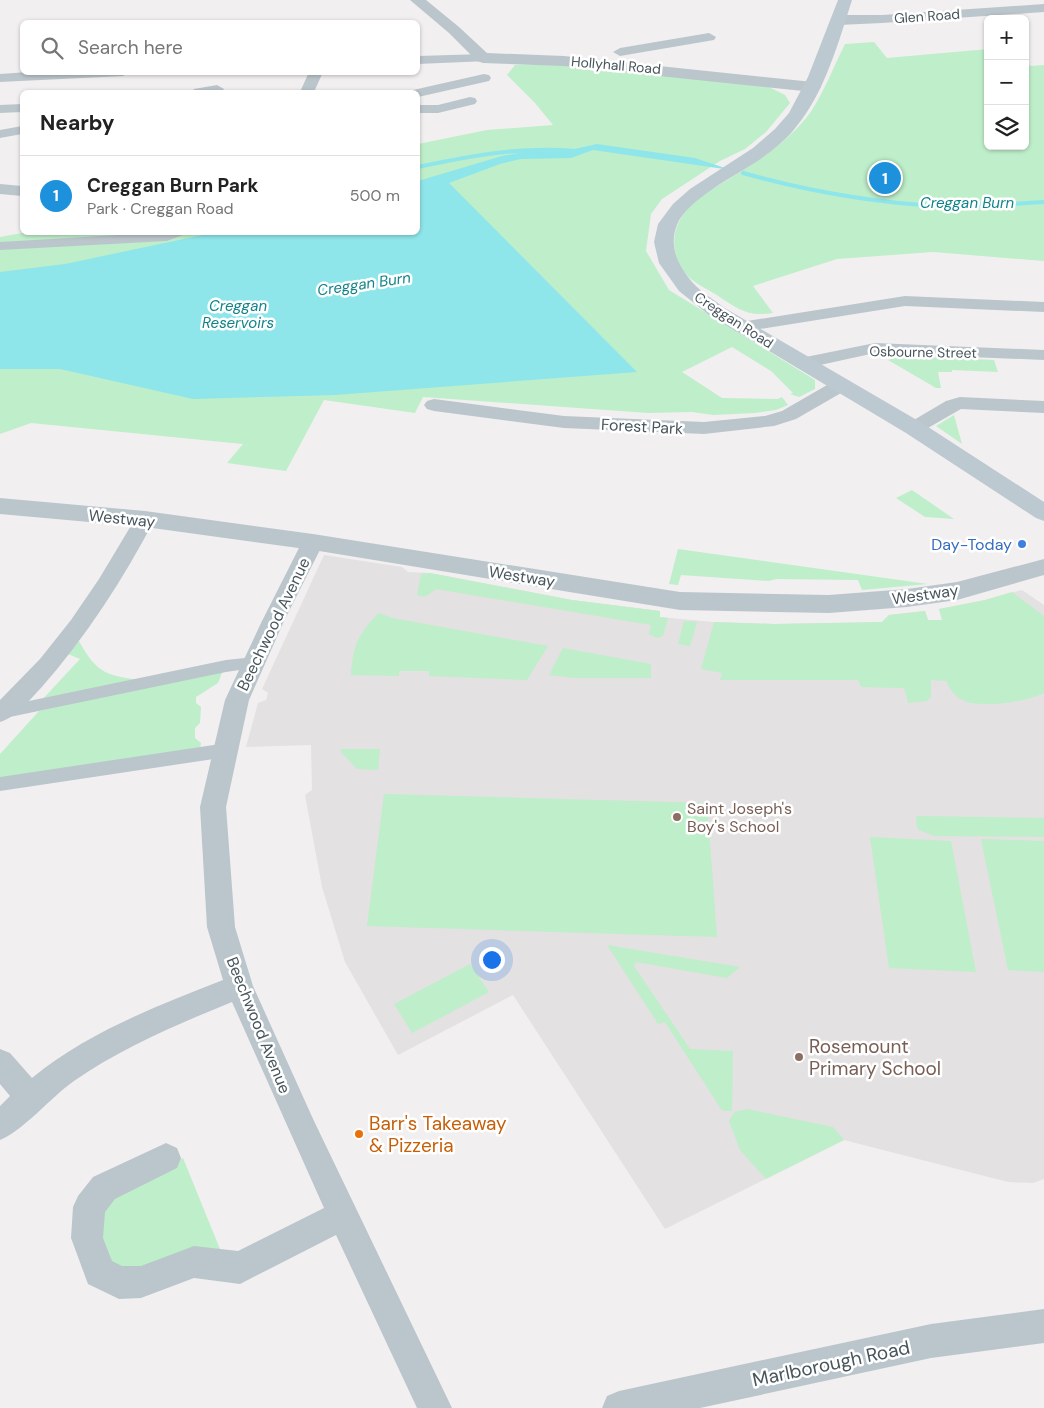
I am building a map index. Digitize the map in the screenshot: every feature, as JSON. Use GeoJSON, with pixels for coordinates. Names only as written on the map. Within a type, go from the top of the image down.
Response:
{"type":"FeatureCollection","features":[{"type":"Feature","properties":{"kind":"main road","name":"Creggan Road"},"geometry":{"type":"LineString","coordinates":[[845,0],[813,87],[802,108],[772,141],[687,199],[673,212],[666,227],[663,244],[670,266],[686,288],[741,327],[914,428],[1044,513]]}},
{"type":"Feature","properties":{"kind":"street"},"geometry":{"type":"LineString","coordinates":[[417,0],[454,30],[483,58]]}},
{"type":"Feature","properties":{"kind":"street","name":"Glen Road"},"geometry":{"type":"LineString","coordinates":[[839,20],[882,19],[1044,8]]}},
{"type":"Feature","properties":{"kind":"street"},"geometry":{"type":"LineString","coordinates":[[620,52],[709,37]]}},
{"type":"Feature","properties":{"kind":"street"},"geometry":{"type":"LineString","coordinates":[[641,68],[638,56],[644,48]]}},
{"type":"Feature","properties":{"kind":"street","name":"Hollyhall Road"},"geometry":{"type":"LineString","coordinates":[[420,60],[483,58],[564,60],[813,87]]}},
{"type":"Feature","properties":{"kind":"street"},"geometry":{"type":"LineString","coordinates":[[0,78],[62,75]]}},
{"type":"Feature","properties":{"kind":"street"},"geometry":{"type":"LineString","coordinates":[[308,90],[315,75]]}},
{"type":"Feature","properties":{"kind":"street"},"geometry":{"type":"LineString","coordinates":[[420,93],[484,78]]}},
{"type":"Feature","properties":{"kind":"street"},"geometry":{"type":"LineString","coordinates":[[767,81],[787,92],[802,108]]}},
{"type":"Feature","properties":{"kind":"street"},"geometry":{"type":"LineString","coordinates":[[211,90],[217,89]]}},
{"type":"Feature","properties":{"kind":"street"},"geometry":{"type":"LineString","coordinates":[[420,109],[438,109],[470,101]]}},
{"type":"Feature","properties":{"kind":"street"},"geometry":{"type":"LineString","coordinates":[[0,109],[20,108]]}},
{"type":"Feature","properties":{"kind":"street"},"geometry":{"type":"LineString","coordinates":[[0,134],[20,130]]}},
{"type":"Feature","properties":{"kind":"street"},"geometry":{"type":"LineString","coordinates":[[10,190],[20,179]]}},
{"type":"Feature","properties":{"kind":"street"},"geometry":{"type":"LineString","coordinates":[[0,246],[168,237],[175,235]]}},
{"type":"Feature","properties":{"kind":"street"},"geometry":{"type":"LineString","coordinates":[[741,327],[905,301],[1044,307]]}},
{"type":"Feature","properties":{"kind":"street","name":"Osbourne Street"},"geometry":{"type":"LineString","coordinates":[[802,363],[875,348],[1044,355]]}},
{"type":"Feature","properties":{"kind":"street","name":"Forest Park"},"geometry":{"type":"LineString","coordinates":[[434,405],[564,422],[704,428],[767,422],[789,415],[841,385]]}},
{"type":"Feature","properties":{"kind":"street"},"geometry":{"type":"LineString","coordinates":[[914,428],[953,405],[960,403],[1044,407]]}},
{"type":"Feature","properties":{"kind":"street","name":"Westway"},"geometry":{"type":"LineString","coordinates":[[0,506],[146,519],[313,542],[680,601],[829,604],[907,598],[957,591],[1044,567]]}},
{"type":"Feature","properties":{"kind":"street"},"geometry":{"type":"LineString","coordinates":[[0,713],[54,658],[114,576],[146,519]]}},
{"type":"Feature","properties":{"kind":"street","name":"Beechwood Avenue"},"geometry":{"type":"LineString","coordinates":[[313,542],[237,700],[213,807],[222,927],[239,986],[303,1131],[435,1408]]}},
{"type":"Feature","properties":{"kind":"street"},"geometry":{"type":"LineString","coordinates":[[0,713],[226,666],[254,663]]}},
{"type":"Feature","properties":{"kind":"street"},"geometry":{"type":"LineString","coordinates":[[0,784],[226,750]]}},
{"type":"Feature","properties":{"kind":"street"},"geometry":{"type":"LineString","coordinates":[[0,1126],[32,1096],[63,1072],[107,1044],[239,986]]}},
{"type":"Feature","properties":{"kind":"street"},"geometry":{"type":"LineString","coordinates":[[0,1062],[20,1086],[32,1096]]}},
{"type":"Feature","properties":{"kind":"street"},"geometry":{"type":"LineString","coordinates":[[166,1158],[104,1188],[89,1206],[87,1238],[100,1272],[119,1283],[142,1282],[194,1262],[240,1268],[343,1215]]}},
{"type":"Feature","properties":{"kind":"street","name":"Marlborough Road"},"geometry":{"type":"LineString","coordinates":[[619,1408],[931,1341],[1044,1326]]}},
{"type":"Feature","properties":{"kind":"shaded area","name":"Saint Joseph's Boy's School"},"geometry":{"type":"Polygon","coordinates":[[[324,555],[402,567],[408,572],[430,573],[572,600],[660,611],[660,617],[714,622],[774,624],[882,622],[889,615],[925,611],[928,620],[942,620],[939,609],[1022,590],[1044,605],[1044,1179],[1033,1183],[1008,1182],[844,1140],[665,1229],[513,995],[398,1055],[345,962],[322,887],[305,795],[312,790],[311,745],[246,747],[258,703],[266,700],[268,693],[262,689],[324,555]]]}},
{"type":"Feature","properties":{"kind":"green space"},"geometry":{"type":"Polygon","coordinates":[[[874,42],[887,58],[984,49],[984,150],[1029,150],[1029,65],[1044,65],[1044,261],[933,252],[837,259],[753,286],[773,313],[764,314],[750,313],[737,308],[700,285],[685,273],[676,255],[674,237],[676,228],[685,211],[691,203],[770,152],[798,127],[815,105],[845,44],[874,42]]]}},
{"type":"Feature","properties":{"kind":"green space"},"geometry":{"type":"Polygon","coordinates":[[[557,64],[769,87],[785,95],[790,103],[766,132],[745,149],[720,161],[662,199],[651,214],[646,251],[669,290],[815,380],[815,389],[799,397],[790,394],[793,393],[771,371],[732,347],[682,372],[722,398],[778,399],[782,397],[788,405],[776,410],[755,413],[713,415],[692,412],[648,413],[423,397],[415,413],[324,400],[286,471],[227,463],[243,444],[31,423],[0,434],[0,237],[20,233],[20,235],[420,235],[420,144],[487,130],[553,125],[535,103],[507,75],[515,65],[557,64]]]}},
{"type":"Feature","properties":{"kind":"green space"},"geometry":{"type":"Polygon","coordinates":[[[899,356],[994,360],[998,372],[952,370],[952,372],[938,372],[941,388],[936,388],[888,360],[899,356]]]}},
{"type":"Feature","properties":{"kind":"green space"},"geometry":{"type":"Polygon","coordinates":[[[954,415],[962,444],[936,426],[954,415]]]}},
{"type":"Feature","properties":{"kind":"green space"},"geometry":{"type":"Polygon","coordinates":[[[912,490],[954,519],[925,517],[896,498],[912,490]]]}},
{"type":"Feature","properties":{"kind":"green space"},"geometry":{"type":"Polygon","coordinates":[[[678,549],[928,584],[862,590],[858,580],[776,579],[769,581],[681,575],[678,585],[669,584],[678,549]]]}},
{"type":"Feature","properties":{"kind":"green space"},"geometry":{"type":"Polygon","coordinates":[[[430,573],[572,600],[660,611],[660,617],[668,618],[663,636],[657,638],[649,634],[651,625],[436,589],[425,596],[417,595],[421,574],[430,573]]]}},
{"type":"Feature","properties":{"kind":"green space"},"geometry":{"type":"Polygon","coordinates":[[[1012,592],[1044,616],[1044,693],[1027,699],[995,704],[967,702],[954,694],[946,681],[931,680],[931,697],[927,701],[908,703],[904,688],[861,687],[858,680],[720,680],[722,673],[701,669],[714,622],[774,624],[882,622],[889,615],[925,611],[928,620],[942,620],[939,609],[985,600],[1012,592]]]}},
{"type":"Feature","properties":{"kind":"green space"},"geometry":{"type":"Polygon","coordinates":[[[379,613],[392,618],[548,646],[527,680],[429,676],[429,671],[399,671],[399,676],[351,675],[353,656],[361,634],[379,613]]]}},
{"type":"Feature","properties":{"kind":"green space"},"geometry":{"type":"Polygon","coordinates":[[[684,621],[697,622],[690,646],[678,644],[684,621]]]}},
{"type":"Feature","properties":{"kind":"green space"},"geometry":{"type":"Polygon","coordinates":[[[79,641],[92,661],[105,672],[145,681],[40,702],[80,659],[68,654],[79,641]]]}},
{"type":"Feature","properties":{"kind":"green space"},"geometry":{"type":"Polygon","coordinates":[[[563,648],[651,664],[651,678],[575,678],[549,675],[563,648]]]}},
{"type":"Feature","properties":{"kind":"green space"},"geometry":{"type":"Polygon","coordinates":[[[224,668],[218,683],[196,697],[196,703],[201,707],[200,723],[195,728],[195,738],[201,743],[200,749],[0,781],[0,754],[39,711],[224,668]]]}},
{"type":"Feature","properties":{"kind":"green space"},"geometry":{"type":"Polygon","coordinates":[[[341,749],[380,749],[378,770],[357,769],[341,752],[341,749]]]}},
{"type":"Feature","properties":{"kind":"green space"},"geometry":{"type":"Polygon","coordinates":[[[384,794],[707,803],[717,937],[367,926],[384,794]]]}},
{"type":"Feature","properties":{"kind":"green space"},"geometry":{"type":"Polygon","coordinates":[[[916,816],[1044,818],[1044,837],[934,836],[917,829],[916,816]]]}},
{"type":"Feature","properties":{"kind":"green space"},"geometry":{"type":"Polygon","coordinates":[[[870,837],[951,841],[976,972],[889,968],[870,837]]]}},
{"type":"Feature","properties":{"kind":"green space"},"geometry":{"type":"Polygon","coordinates":[[[981,839],[1044,841],[1044,972],[1008,970],[981,839]]]}},
{"type":"Feature","properties":{"kind":"green space"},"geometry":{"type":"Polygon","coordinates":[[[607,945],[740,967],[727,978],[636,962],[634,966],[690,1049],[733,1051],[732,1111],[721,1109],[665,1022],[658,1024],[607,945]]]}},
{"type":"Feature","properties":{"kind":"green space"},"geometry":{"type":"Polygon","coordinates":[[[470,964],[489,992],[412,1033],[394,1004],[470,964]]]}},
{"type":"Feature","properties":{"kind":"green space"},"geometry":{"type":"Polygon","coordinates":[[[747,1109],[833,1127],[844,1140],[766,1179],[740,1150],[729,1121],[734,1112],[747,1109]]]}},
{"type":"Feature","properties":{"kind":"green space"},"geometry":{"type":"Polygon","coordinates":[[[183,1158],[222,1254],[129,1273],[112,1267],[97,1232],[96,1210],[117,1188],[183,1158]]]}},
{"type":"Feature","properties":{"kind":"water","name":"Creggan Reservoirs"},"geometry":{"type":"Polygon","coordinates":[[[597,144],[695,158],[731,170],[593,150],[571,158],[521,159],[500,164],[449,183],[637,372],[335,395],[193,399],[60,369],[0,369],[0,272],[65,264],[203,235],[420,235],[420,180],[502,156],[524,152],[565,151],[597,144]]]}},
{"type":"Feature","properties":{"kind":"waterway"},"geometry":{"type":"LineString","coordinates":[[420,167],[515,151],[575,151]]}},
{"type":"Feature","properties":{"kind":"waterway","name":"Creggan Burn"},"geometry":{"type":"LineString","coordinates":[[743,173],[817,191],[891,202],[941,206],[1044,202]]}},
{"type":"Feature","properties":{"kind":"place","name":"Creggan Burn Park"},"geometry":{"type":"Point","coordinates":[885,178]}},
{"type":"Feature","properties":{"kind":"place","name":"Day-Today"},"geometry":{"type":"Point","coordinates":[1022,544]}},
{"type":"Feature","properties":{"kind":"place","name":"Saint Joseph's Boy's School"},"geometry":{"type":"Point","coordinates":[677,817]}},
{"type":"Feature","properties":{"kind":"place","name":"Rosemount Primary School"},"geometry":{"type":"Point","coordinates":[799,1057]}},
{"type":"Feature","properties":{"kind":"place","name":"Barr's Takeaway & Pizzeria"},"geometry":{"type":"Point","coordinates":[359,1134]}}]}
